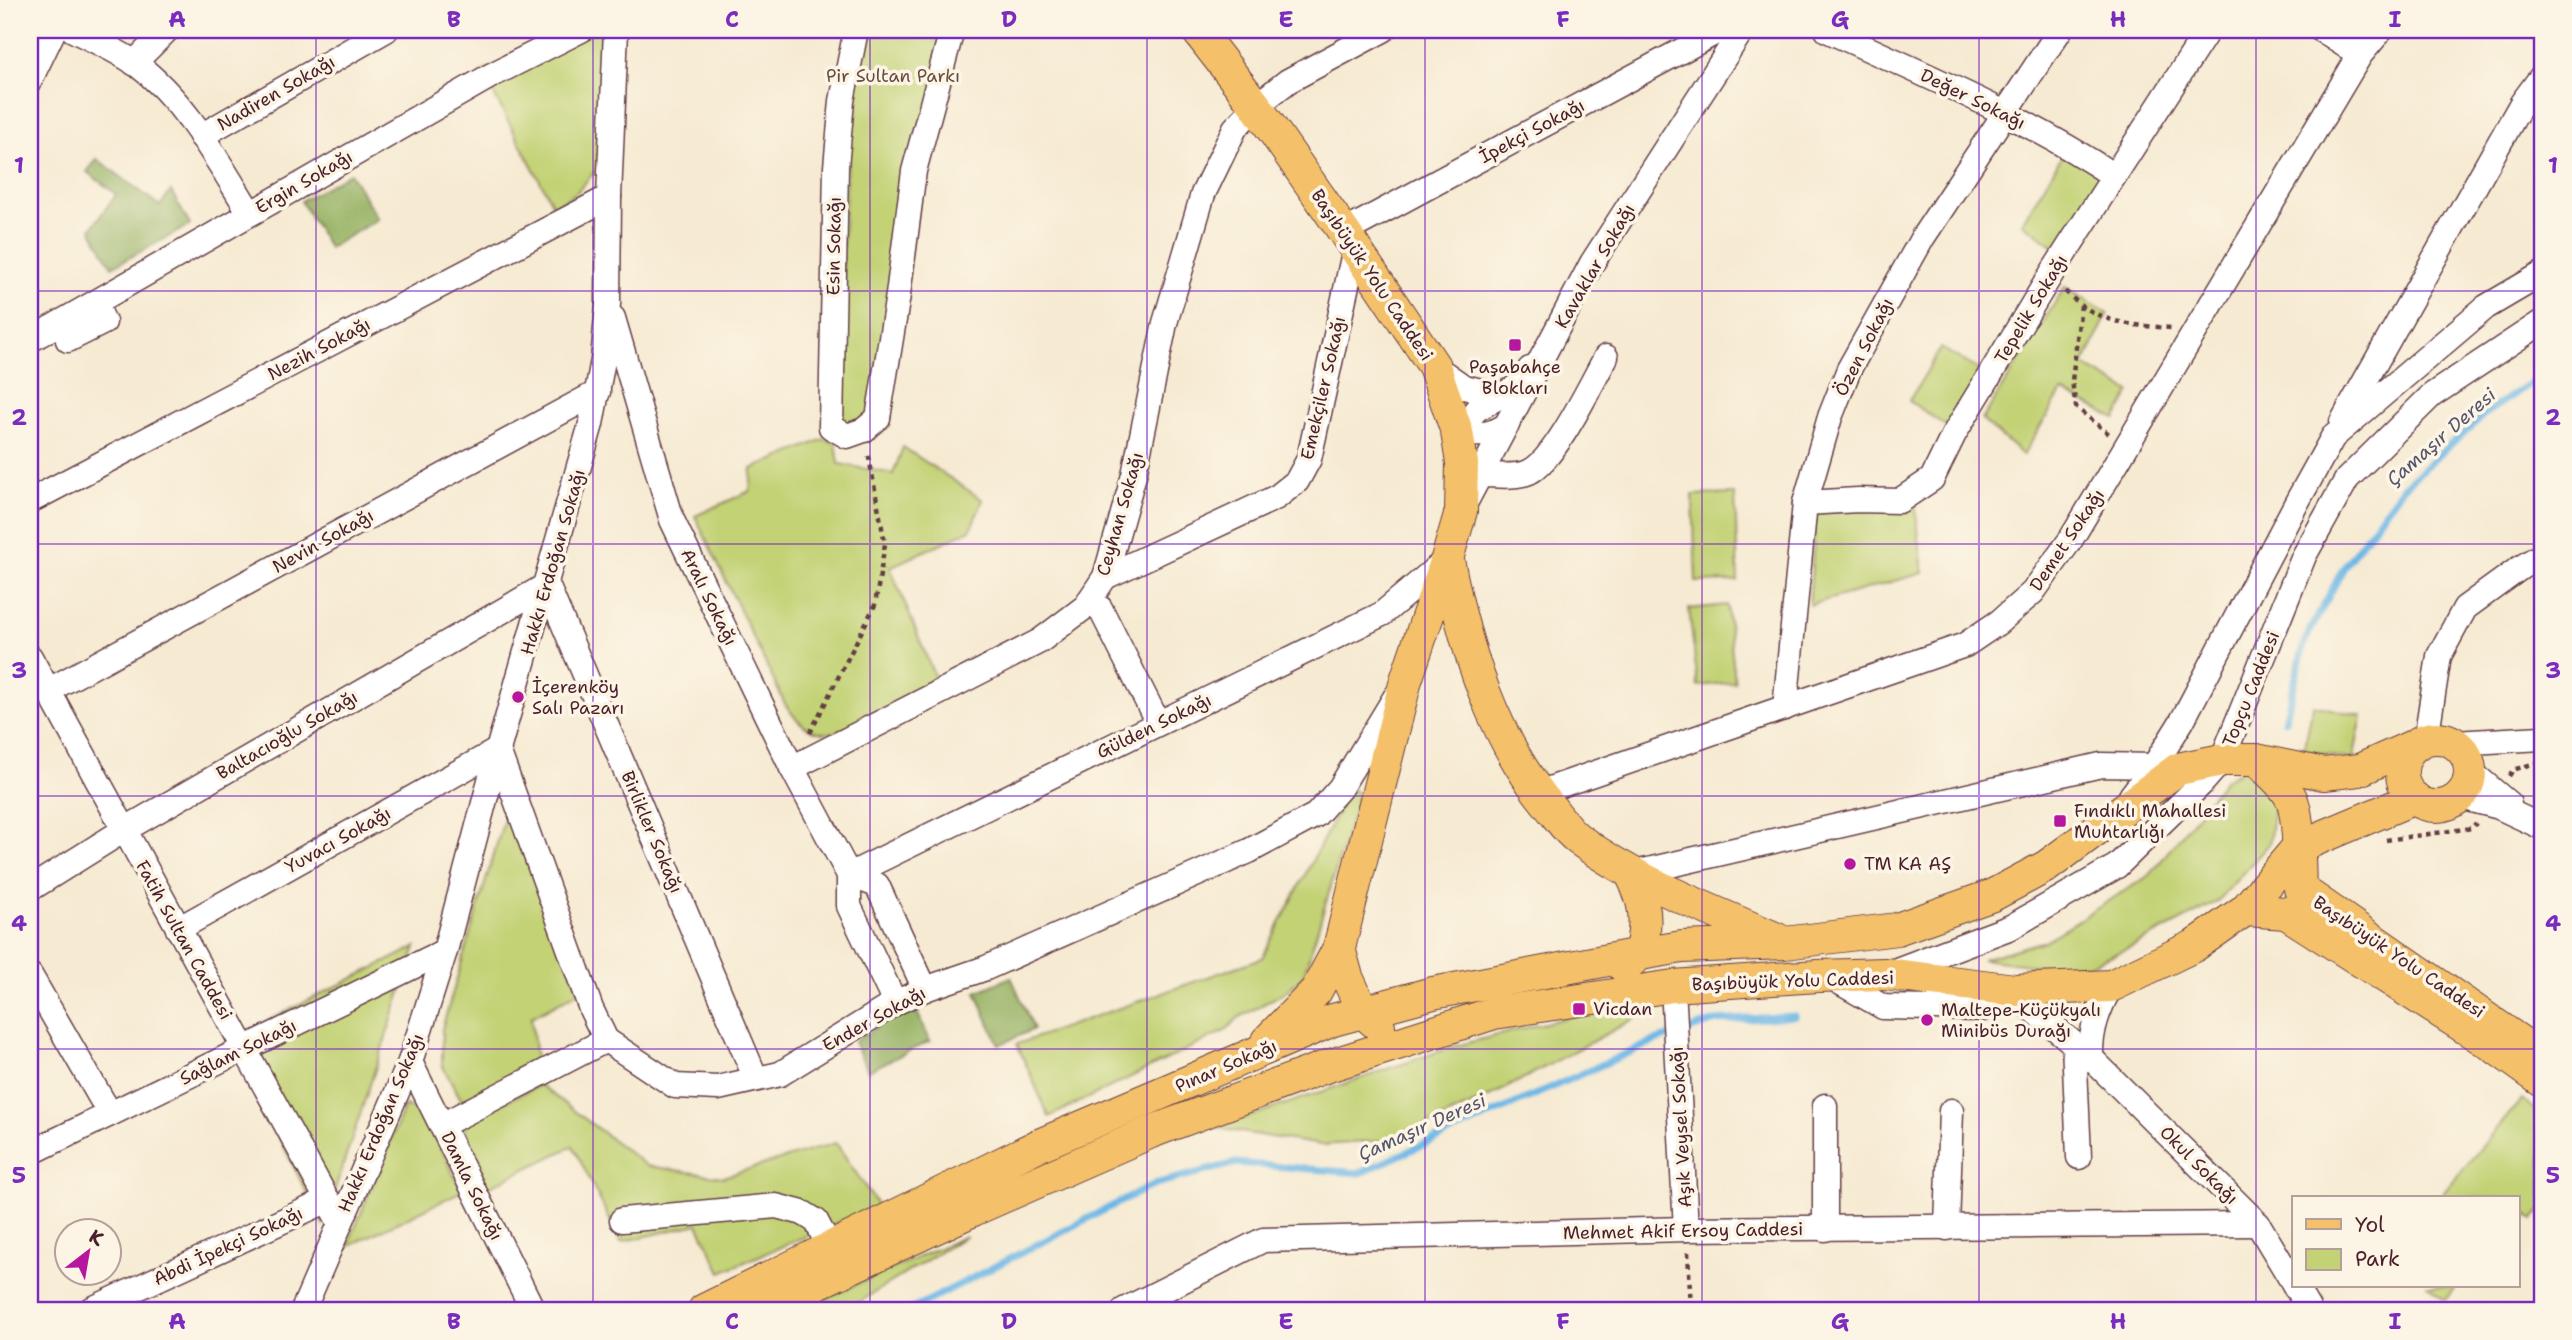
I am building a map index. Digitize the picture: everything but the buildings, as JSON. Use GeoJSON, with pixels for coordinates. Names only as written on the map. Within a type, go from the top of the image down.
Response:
{"type":"FeatureCollection","features":[{"type":"Feature","properties":{"kind":"main road","name":"Başıbüyük Yolu Caddesi"},"geometry":{"type":"LineString","coordinates":[[1197,30],[1256,106],[1434,366],[1457,432],[1462,463],[1461,511],[1447,559],[1459,618],[1486,698],[1510,748],[1538,793],[1575,838],[1630,874],[1785,943]]}},
{"type":"Feature","properties":{"kind":"main road"},"geometry":{"type":"LineString","coordinates":[[1256,1052],[1316,991],[1339,947],[1406,680],[1447,559]]}},
{"type":"Feature","properties":{"kind":"main road"},"geometry":{"type":"LineString","coordinates":[[1785,943],[1897,929],[1993,895],[2047,866],[2178,769],[2221,760],[2256,760],[2323,774],[2449,759]]}},
{"type":"Feature","properties":{"kind":"main road"},"geometry":{"type":"LineString","coordinates":[[2449,759],[2446,804],[2424,804],[2407,790],[2402,770],[2404,760],[2449,759]]}},
{"type":"Feature","properties":{"kind":"main road","name":"Başıbüyük Yolu Caddesi"},"geometry":{"type":"LineString","coordinates":[[2256,760],[2281,783],[2292,799],[2300,889],[2542,1057]]}},
{"type":"Feature","properties":{"kind":"main road"},"geometry":{"type":"LineString","coordinates":[[2245,910],[2298,847],[2415,798]]}},
{"type":"Feature","properties":{"kind":"main road"},"geometry":{"type":"LineString","coordinates":[[1562,1002],[1604,984],[1640,954],[1646,917],[1641,894],[1630,874]]}},
{"type":"Feature","properties":{"kind":"main road","name":"Başıbüyük Yolu Caddesi"},"geometry":{"type":"LineString","coordinates":[[1399,1043],[1494,1013],[1673,986],[1885,974],[2012,989],[2111,986],[2194,946],[2245,910],[2286,913],[2489,1043],[2542,1081]]}},
{"type":"Feature","properties":{"kind":"main road","name":"Pınar Sokağı"},"geometry":{"type":"LineString","coordinates":[[704,1310],[1037,1146],[1333,1020],[1433,993],[1640,954],[1682,947],[1785,943]]}},
{"type":"Feature","properties":{"kind":"main road"},"geometry":{"type":"LineString","coordinates":[[1339,947],[1347,977],[1363,1012],[1399,1043]]}},
{"type":"Feature","properties":{"kind":"main road","name":"Pınar Sokağı"},"geometry":{"type":"LineString","coordinates":[[760,1310],[973,1210],[1151,1132],[1325,1066],[1399,1043]]}},
{"type":"Feature","properties":{"kind":"street"},"geometry":{"type":"LineString","coordinates":[[30,80],[54,30]]}},
{"type":"Feature","properties":{"kind":"street"},"geometry":{"type":"LineString","coordinates":[[72,30],[134,63],[170,96],[201,136],[250,213]]}},
{"type":"Feature","properties":{"kind":"street"},"geometry":{"type":"LineString","coordinates":[[134,63],[167,30]]}},
{"type":"Feature","properties":{"kind":"street","name":"Nadiren Sokağı"},"geometry":{"type":"LineString","coordinates":[[201,136],[386,30]]}},
{"type":"Feature","properties":{"kind":"street","name":"Ergin Sokağı"},"geometry":{"type":"LineString","coordinates":[[30,340],[492,75],[581,30]]}},
{"type":"Feature","properties":{"kind":"street","name":"Hakkı Erdoğan Sokağı"},"geometry":{"type":"LineString","coordinates":[[303,1310],[411,1062],[446,951],[498,750],[547,585],[598,392],[608,304],[609,197],[617,30]]}},
{"type":"Feature","properties":{"kind":"street","name":"Esin Sokağı"},"geometry":{"type":"LineString","coordinates":[[856,30],[842,102],[835,167],[831,427],[847,436],[864,430]]}},
{"type":"Feature","properties":{"kind":"street"},"geometry":{"type":"LineString","coordinates":[[864,430],[878,418],[900,285],[914,172],[952,30]]}},
{"type":"Feature","properties":{"kind":"street","name":"Ceyhan Sokağı"},"geometry":{"type":"LineString","coordinates":[[792,768],[1040,641],[1089,601],[1105,577],[1134,475],[1165,323],[1203,194],[1236,128],[1256,106],[1288,81],[1382,30]]}},
{"type":"Feature","properties":{"kind":"street","name":"İpekçi Sokağı"},"geometry":{"type":"LineString","coordinates":[[1350,240],[1734,30]]}},
{"type":"Feature","properties":{"kind":"street","name":"Kavaklar Sokağı"},"geometry":{"type":"LineString","coordinates":[[1461,511],[1592,263],[1734,30]]}},
{"type":"Feature","properties":{"kind":"street","name":"Değer Sokağı"},"geometry":{"type":"LineString","coordinates":[[1828,30],[2005,113],[2068,146],[2114,176]]}},
{"type":"Feature","properties":{"kind":"street","name":"Özen Sokağı"},"geometry":{"type":"LineString","coordinates":[[1785,708],[1805,503],[1830,417],[1849,369],[1923,237],[2060,30]]}},
{"type":"Feature","properties":{"kind":"street","name":"Tepelik Sokağı"},"geometry":{"type":"LineString","coordinates":[[1805,503],[1899,501],[1932,479],[1954,434],[2050,276],[2208,30]]}},
{"type":"Feature","properties":{"kind":"street"},"geometry":{"type":"LineString","coordinates":[[2321,30],[2360,55]]}},
{"type":"Feature","properties":{"kind":"street","name":"Demet Sokağı"},"geometry":{"type":"LineString","coordinates":[[1538,793],[1965,645],[1999,622],[2033,592],[2071,539],[2123,454],[2360,55],[2381,30]]}},
{"type":"Feature","properties":{"kind":"street"},"geometry":{"type":"LineString","coordinates":[[2118,811],[2154,766],[2182,721],[2297,502],[2522,103],[2542,76]]}},
{"type":"Feature","properties":{"kind":"street","name":"Nezih Sokağı"},"geometry":{"type":"LineString","coordinates":[[30,501],[609,197]]}},
{"type":"Feature","properties":{"kind":"street","name":"Emekçiler Sokağı"},"geometry":{"type":"LineString","coordinates":[[1105,577],[1277,497],[1297,481],[1309,459],[1350,240]]}},
{"type":"Feature","properties":{"kind":"street"},"geometry":{"type":"LineString","coordinates":[[2333,438],[2486,307],[2542,274]]}},
{"type":"Feature","properties":{"kind":"street"},"geometry":{"type":"LineString","coordinates":[[68,340],[104,321],[95,303]]}},
{"type":"Feature","properties":{"kind":"street","name":"Aralı Sokağı"},"geometry":{"type":"LineString","coordinates":[[608,304],[672,520],[792,768],[849,875],[849,906],[895,1003]]}},
{"type":"Feature","properties":{"kind":"street","name":"Topçu Caddesi"},"geometry":{"type":"LineString","coordinates":[[1885,974],[2011,927],[2118,866],[2201,784],[2221,760],[2304,556],[2347,479],[2432,395],[2542,322]]}},
{"type":"Feature","properties":{"kind":"street"},"geometry":{"type":"LineString","coordinates":[[1457,432],[1477,409],[1518,386],[1554,338]]}},
{"type":"Feature","properties":{"kind":"street"},"geometry":{"type":"LineString","coordinates":[[1480,475],[1518,474],[1529,472],[1539,465],[1560,437],[1606,357]]}},
{"type":"Feature","properties":{"kind":"street"},"geometry":{"type":"LineString","coordinates":[[1434,366],[1464,387],[1498,395]]}},
{"type":"Feature","properties":{"kind":"street","name":"Nevin Sokağı"},"geometry":{"type":"LineString","coordinates":[[49,690],[598,392]]}},
{"type":"Feature","properties":{"kind":"street"},"geometry":{"type":"LineString","coordinates":[[1457,432],[1492,434],[1507,425]]}},
{"type":"Feature","properties":{"kind":"street"},"geometry":{"type":"LineString","coordinates":[[2540,826],[2499,807],[2449,759],[2439,656],[2465,608],[2542,555]]}},
{"type":"Feature","properties":{"kind":"street","name":"Gülden Sokağı"},"geometry":{"type":"LineString","coordinates":[[849,875],[1382,614],[1447,559]]}},
{"type":"Feature","properties":{"kind":"street","name":"Baltacıoğlu Sokağı"},"geometry":{"type":"LineString","coordinates":[[30,889],[124,830],[547,585]]}},
{"type":"Feature","properties":{"kind":"street","name":"Birlikler Sokağı"},"geometry":{"type":"LineString","coordinates":[[547,585],[756,1079]]}},
{"type":"Feature","properties":{"kind":"street"},"geometry":{"type":"LineString","coordinates":[[1089,601],[1100,608],[1158,723]]}},
{"type":"Feature","properties":{"kind":"street","name":"Fatih Sultan Caddesi"},"geometry":{"type":"LineString","coordinates":[[30,657],[340,1223]]}},
{"type":"Feature","properties":{"kind":"street","name":"Ender Sokağı"},"geometry":{"type":"LineString","coordinates":[[606,1040],[675,1086],[718,1088],[780,1074],[895,1003],[925,989],[986,968],[1237,857],[1316,815],[1340,788],[1406,680]]}},
{"type":"Feature","properties":{"kind":"street"},"geometry":{"type":"LineString","coordinates":[[2449,759],[2542,740]]}},
{"type":"Feature","properties":{"kind":"street"},"geometry":{"type":"LineString","coordinates":[[442,1125],[606,1040],[591,1009],[498,750]]}},
{"type":"Feature","properties":{"kind":"street","name":"Yuvacı Sokağı"},"geometry":{"type":"LineString","coordinates":[[178,929],[498,750]]}},
{"type":"Feature","properties":{"kind":"street"},"geometry":{"type":"LineString","coordinates":[[1630,874],[2101,765],[2154,766]]}},
{"type":"Feature","properties":{"kind":"street"},"geometry":{"type":"LineString","coordinates":[[849,875],[877,885],[925,989]]}},
{"type":"Feature","properties":{"kind":"street","name":"Sağlam Sokağı"},"geometry":{"type":"LineString","coordinates":[[30,1153],[446,951]]}},
{"type":"Feature","properties":{"kind":"street"},"geometry":{"type":"LineString","coordinates":[[30,975],[110,1114]]}},
{"type":"Feature","properties":{"kind":"street"},"geometry":{"type":"LineString","coordinates":[[1829,976],[1883,1007],[1983,1009],[2012,989]]}},
{"type":"Feature","properties":{"kind":"street","name":"Aşık Veysel Sokağı"},"geometry":{"type":"LineString","coordinates":[[1673,986],[1686,1229]]}},
{"type":"Feature","properties":{"kind":"street"},"geometry":{"type":"LineString","coordinates":[[2079,1157],[2082,1051],[2111,986]]}},
{"type":"Feature","properties":{"kind":"street","name":"Okul Sokağı"},"geometry":{"type":"LineString","coordinates":[[2012,989],[2082,1051],[2258,1224],[2292,1282]]}},
{"type":"Feature","properties":{"kind":"street","name":"Damla Sokağı"},"geometry":{"type":"LineString","coordinates":[[411,1062],[533,1310]]}},
{"type":"Feature","properties":{"kind":"street"},"geometry":{"type":"LineString","coordinates":[[1825,1106],[1825,1229]]}},
{"type":"Feature","properties":{"kind":"street"},"geometry":{"type":"LineString","coordinates":[[1947,1228],[1951,1111]]}},
{"type":"Feature","properties":{"kind":"street","name":"Abdi İpekçi Sokağı"},"geometry":{"type":"LineString","coordinates":[[90,1310],[328,1200]]}},
{"type":"Feature","properties":{"kind":"street"},"geometry":{"type":"LineString","coordinates":[[622,1220],[776,1206],[803,1213],[816,1221],[830,1248]]}},
{"type":"Feature","properties":{"kind":"street","name":"Mehmet Akif Ersoy Caddesi"},"geometry":{"type":"LineString","coordinates":[[1124,1310],[1263,1240],[1686,1229],[2258,1224]]}},
{"type":"Feature","properties":{"kind":"street","name":"Okul Sokağı"},"geometry":{"type":"LineString","coordinates":[[2296,1288],[2309,1310]]}},
{"type":"Feature","properties":{"kind":"path"},"geometry":{"type":"LineString","coordinates":[[2050,276],[2091,313],[2115,323],[2170,328],[2199,326]]}},
{"type":"Feature","properties":{"kind":"path"},"geometry":{"type":"LineString","coordinates":[[2081,305],[2073,381],[2076,407],[2107,430],[2123,454]]}},
{"type":"Feature","properties":{"kind":"path"},"geometry":{"type":"LineString","coordinates":[[792,768],[875,605],[885,544],[864,430]]}},
{"type":"Feature","properties":{"kind":"path"},"geometry":{"type":"LineString","coordinates":[[2513,770],[2542,761]]}},
{"type":"Feature","properties":{"kind":"path"},"geometry":{"type":"LineString","coordinates":[[2381,841],[2472,828]]}},
{"type":"Feature","properties":{"kind":"path","name":"Aşık Veysel Sokağı"},"geometry":{"type":"LineString","coordinates":[[1686,1229],[1691,1310]]}},
{"type":"Feature","properties":{"kind":"green space"},"geometry":{"type":"Polygon","coordinates":[[[566,30],[602,30],[597,169],[577,192],[554,207],[482,72],[566,30]]]}},
{"type":"Feature","properties":{"kind":"green space","name":"Pir Sultan Parkı"},"geometry":{"type":"Polygon","coordinates":[[[856,30],[952,30],[878,418],[831,427],[856,30]]]}},
{"type":"Feature","properties":{"kind":"green space"},"geometry":{"type":"Polygon","coordinates":[[[2068,146],[2114,176],[2064,253],[2022,223],[2068,146]]]}},
{"type":"Feature","properties":{"kind":"green space"},"geometry":{"type":"Polygon","coordinates":[[[97,159],[160,206],[171,191],[190,225],[112,267],[91,229],[116,194],[87,172],[97,159]]]}},
{"type":"Feature","properties":{"kind":"green space"},"geometry":{"type":"Polygon","coordinates":[[[350,173],[378,219],[329,248],[301,201],[350,173]]]}},
{"type":"Feature","properties":{"kind":"green space"},"geometry":{"type":"Polygon","coordinates":[[[2065,287],[2108,314],[2083,365],[2130,392],[2116,419],[2062,391],[2023,455],[1982,420],[2065,287]]]}},
{"type":"Feature","properties":{"kind":"green space"},"geometry":{"type":"Polygon","coordinates":[[[1941,348],[1983,372],[1949,428],[1909,401],[1941,348]]]}},
{"type":"Feature","properties":{"kind":"green space"},"geometry":{"type":"Polygon","coordinates":[[[824,439],[836,443],[839,464],[893,474],[903,447],[983,500],[970,530],[890,567],[936,680],[863,721],[834,732],[823,733],[805,726],[785,704],[695,516],[750,491],[752,469],[824,439]]]}},
{"type":"Feature","properties":{"kind":"green space"},"geometry":{"type":"Polygon","coordinates":[[[1735,494],[1738,581],[1696,582],[1693,495],[1735,494]]]}},
{"type":"Feature","properties":{"kind":"green space"},"geometry":{"type":"Polygon","coordinates":[[[1915,502],[1923,573],[1809,605],[1816,513],[1915,502]]]}},
{"type":"Feature","properties":{"kind":"green space"},"geometry":{"type":"Polygon","coordinates":[[[1727,605],[1735,682],[1698,686],[1689,609],[1727,605]]]}},
{"type":"Feature","properties":{"kind":"green space"},"geometry":{"type":"Polygon","coordinates":[[[2313,705],[2362,716],[2353,760],[2304,750],[2313,705]]]}},
{"type":"Feature","properties":{"kind":"green space"},"geometry":{"type":"Polygon","coordinates":[[[2243,770],[2262,784],[2274,807],[2269,844],[2217,902],[2133,946],[2089,965],[2044,967],[1982,959],[2045,941],[2150,875],[2225,779],[2243,770]]]}},
{"type":"Feature","properties":{"kind":"green space"},"geometry":{"type":"Polygon","coordinates":[[[1350,788],[1359,794],[1304,974],[1287,991],[1238,1018],[1225,1031],[1049,1117],[1017,1044],[1262,958],[1350,788]]]}},
{"type":"Feature","properties":{"kind":"green space"},"geometry":{"type":"Polygon","coordinates":[[[508,806],[579,992],[531,1017],[537,1067],[462,1101],[442,1065],[442,1029],[508,806]]]}},
{"type":"Feature","properties":{"kind":"green space"},"geometry":{"type":"Polygon","coordinates":[[[416,947],[323,1225],[230,1039],[416,947]]]}},
{"type":"Feature","properties":{"kind":"green space"},"geometry":{"type":"Polygon","coordinates":[[[1011,977],[1034,1029],[999,1045],[976,992],[1011,977]]]}},
{"type":"Feature","properties":{"kind":"green space"},"geometry":{"type":"Polygon","coordinates":[[[913,1003],[930,1041],[868,1071],[854,1042],[913,1003]]]}},
{"type":"Feature","properties":{"kind":"green space"},"geometry":{"type":"Polygon","coordinates":[[[1619,1004],[1643,1005],[1649,1011],[1489,1097],[1393,1140],[1321,1145],[1216,1128],[1452,1047],[1619,1004]]]}},
{"type":"Feature","properties":{"kind":"green space"},"geometry":{"type":"Polygon","coordinates":[[[540,1085],[647,1166],[723,1177],[836,1143],[878,1206],[721,1272],[698,1224],[621,1242],[573,1146],[484,1189],[463,1122],[540,1085]]]}},
{"type":"Feature","properties":{"kind":"green space"},"geometry":{"type":"Polygon","coordinates":[[[2522,1099],[2542,1116],[2542,1210],[2534,1219],[2520,1209],[2520,1196],[2441,1196],[2522,1099]]]}},
{"type":"Feature","properties":{"kind":"green space"},"geometry":{"type":"Polygon","coordinates":[[[405,1106],[424,1114],[462,1191],[347,1247],[405,1106]]]}},
{"type":"Feature","properties":{"kind":"green space"},"geometry":{"type":"Polygon","coordinates":[[[966,1236],[846,1310],[799,1310],[966,1236]]]}},
{"type":"Feature","properties":{"kind":"green space"},"geometry":{"type":"Polygon","coordinates":[[[2430,1288],[2454,1288],[2445,1300],[2430,1288]]]}},
{"type":"Feature","properties":{"kind":"waterway","name":"Çamaşır Deresi"},"geometry":{"type":"LineString","coordinates":[[2285,720],[2305,641],[2344,567],[2403,487],[2487,412],[2542,376]]}},
{"type":"Feature","properties":{"kind":"waterway","name":"Çamaşır Deresi"},"geometry":{"type":"LineString","coordinates":[[910,1310],[1155,1184],[1236,1163],[1360,1173],[1655,1041],[1716,1021],[1795,1016]]}},
{"type":"Feature","properties":{"kind":"place","name":"Paşabahçe Blokları"},"geometry":{"type":"Point","coordinates":[1515,345]}},
{"type":"Feature","properties":{"kind":"place","name":"İçerenköy Salı Pazarı"},"geometry":{"type":"Point","coordinates":[518,697]}},
{"type":"Feature","properties":{"kind":"place","name":"Fındıklı Mahallesi Muhtarlığı"},"geometry":{"type":"Point","coordinates":[2060,821]}},
{"type":"Feature","properties":{"kind":"place","name":"TM KA AŞ"},"geometry":{"type":"Point","coordinates":[1850,864]}},
{"type":"Feature","properties":{"kind":"place","name":"Vicdan"},"geometry":{"type":"Point","coordinates":[1579,1009]}},
{"type":"Feature","properties":{"kind":"place","name":"Maltepe-Küçükyalı Minibüs Durağı"},"geometry":{"type":"Point","coordinates":[1927,1020]}}]}
